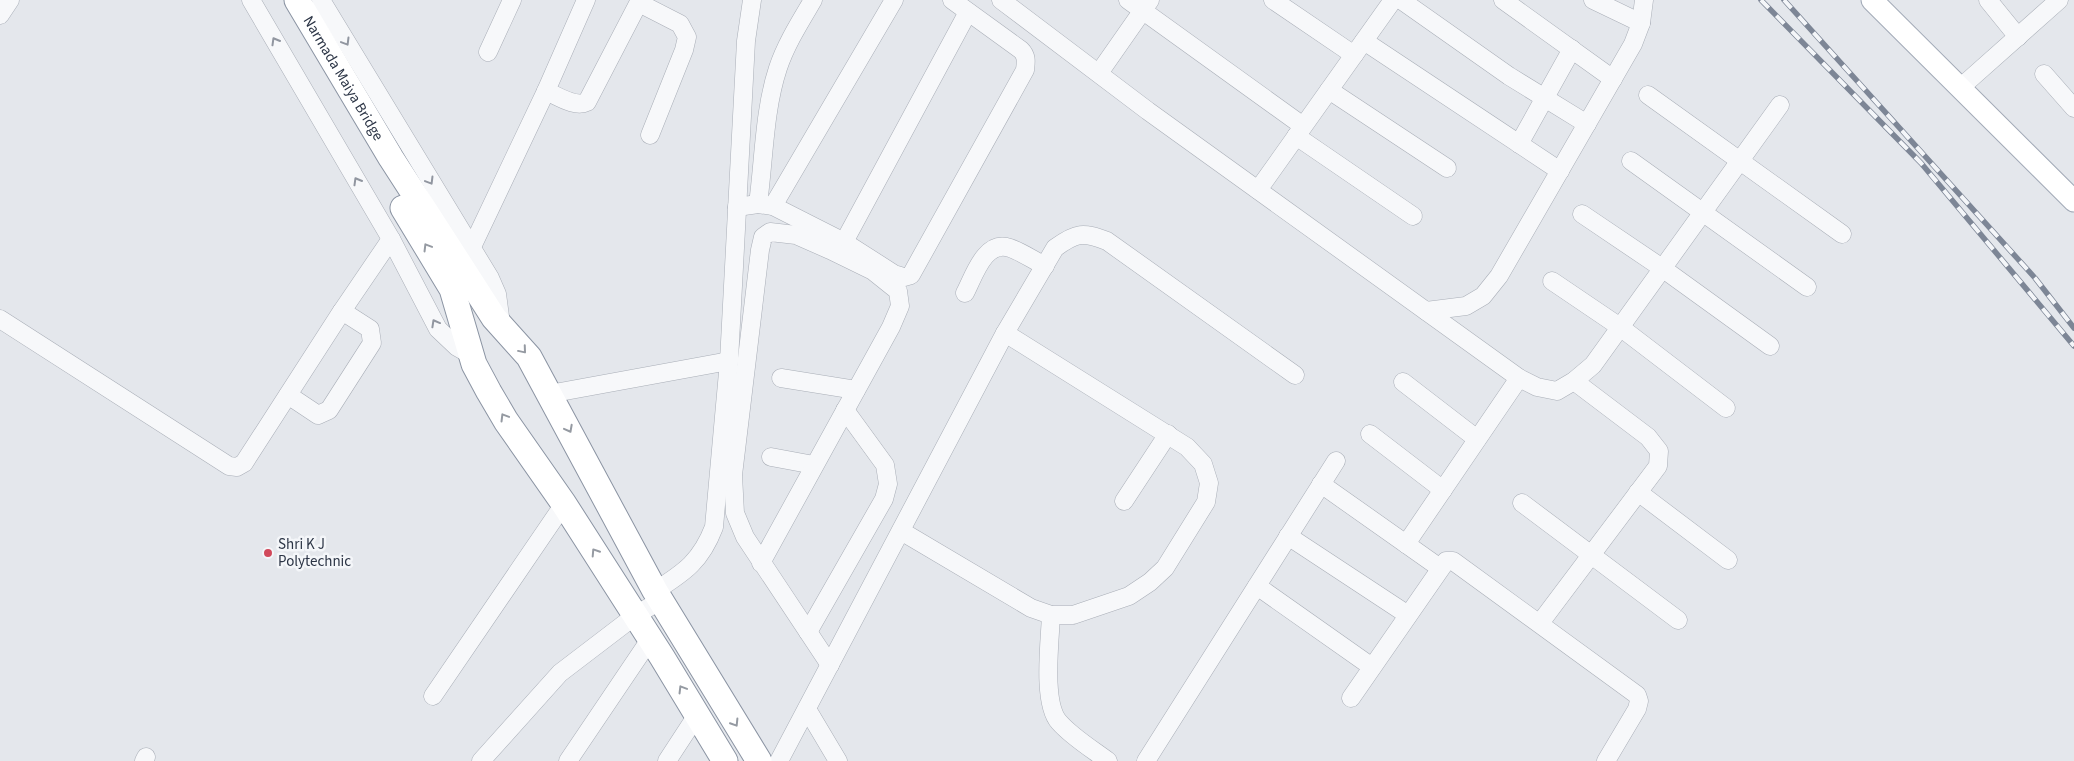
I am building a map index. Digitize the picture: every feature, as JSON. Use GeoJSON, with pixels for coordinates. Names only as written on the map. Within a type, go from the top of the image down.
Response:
{"type":"FeatureCollection","features":[{"type":"Feature","properties":{"kind":"highway"},"geometry":{"type":"LineString","coordinates":[[280,0],[461,286],[501,324],[529,357],[658,595],[759,761]]}},
{"type":"Feature","properties":{"kind":"highway","name":"Narmada Maiya Bridge"},"geometry":{"type":"LineString","coordinates":[[297,0],[391,158],[461,286]]}},
{"type":"Feature","properties":{"kind":"highway"},"geometry":{"type":"LineString","coordinates":[[461,286],[474,364],[506,421],[564,504],[651,638],[725,761]]}},
{"type":"Feature","properties":{"kind":"main road"},"geometry":{"type":"LineString","coordinates":[[1872,0],[2074,201]]}},
{"type":"Feature","properties":{"kind":"street"},"geometry":{"type":"LineString","coordinates":[[251,0],[391,239],[438,329],[452,343],[471,355]]}},
{"type":"Feature","properties":{"kind":"street"},"geometry":{"type":"LineString","coordinates":[[321,0],[490,278],[497,294],[501,324]]}},
{"type":"Feature","properties":{"kind":"street"},"geometry":{"type":"LineString","coordinates":[[488,52],[512,0]]}},
{"type":"Feature","properties":{"kind":"street"},"geometry":{"type":"LineString","coordinates":[[471,249],[546,91],[586,0]]}},
{"type":"Feature","properties":{"kind":"street"},"geometry":{"type":"LineString","coordinates":[[481,761],[560,673],[636,615],[688,569],[708,544],[714,527],[728,360],[741,105],[746,41],[752,0]]}},
{"type":"Feature","properties":{"kind":"street"},"geometry":{"type":"LineString","coordinates":[[766,205],[766,128],[777,69],[786,47],[813,0]]}},
{"type":"Feature","properties":{"kind":"street"},"geometry":{"type":"LineString","coordinates":[[766,205],[894,0]]}},
{"type":"Feature","properties":{"kind":"street"},"geometry":{"type":"LineString","coordinates":[[737,207],[766,205],[844,242],[894,274],[904,277],[911,275],[1024,70],[1026,60],[1021,50],[952,0]]}},
{"type":"Feature","properties":{"kind":"street"},"geometry":{"type":"LineString","coordinates":[[1001,0],[1099,74],[1519,378],[1537,387],[1557,391],[1574,381],[1593,365],[1780,105]]}},
{"type":"Feature","properties":{"kind":"street"},"geometry":{"type":"LineString","coordinates":[[1128,0],[1146,5],[1300,131],[1413,216]]}},
{"type":"Feature","properties":{"kind":"street"},"geometry":{"type":"LineString","coordinates":[[1273,0],[1359,48],[1519,144],[1560,171]]}},
{"type":"Feature","properties":{"kind":"street"},"geometry":{"type":"LineString","coordinates":[[1258,190],[1393,0]]}},
{"type":"Feature","properties":{"kind":"street"},"geometry":{"type":"LineString","coordinates":[[1401,0],[1545,99],[1587,124]]}},
{"type":"Feature","properties":{"kind":"street"},"geometry":{"type":"LineString","coordinates":[[1503,0],[1613,79]]}},
{"type":"Feature","properties":{"kind":"street"},"geometry":{"type":"LineString","coordinates":[[1593,0],[1641,23]]}},
{"type":"Feature","properties":{"kind":"street"},"geometry":{"type":"LineString","coordinates":[[1426,311],[1466,306],[1483,296],[1499,276],[1633,44],[1641,23],[1644,0]]}},
{"type":"Feature","properties":{"kind":"street"},"geometry":{"type":"LineString","coordinates":[[1988,0],[2018,37]]}},
{"type":"Feature","properties":{"kind":"street"},"geometry":{"type":"LineString","coordinates":[[1960,88],[2059,0]]}},
{"type":"Feature","properties":{"kind":"street"},"geometry":{"type":"LineString","coordinates":[[546,91],[576,104],[587,102],[639,1],[680,24],[687,37],[684,50],[650,135]]}},
{"type":"Feature","properties":{"kind":"street"},"geometry":{"type":"LineString","coordinates":[[1099,74],[1146,5]]}},
{"type":"Feature","properties":{"kind":"street"},"geometry":{"type":"LineString","coordinates":[[844,242],[968,12]]}},
{"type":"Feature","properties":{"kind":"street"},"geometry":{"type":"LineString","coordinates":[[1519,144],[1572,49]]}},
{"type":"Feature","properties":{"kind":"street"},"geometry":{"type":"LineString","coordinates":[[2044,74],[2074,108]]}},
{"type":"Feature","properties":{"kind":"street"},"geometry":{"type":"LineString","coordinates":[[1329,90],[1447,168]]}},
{"type":"Feature","properties":{"kind":"street"},"geometry":{"type":"LineString","coordinates":[[1648,94],[1739,162],[1842,234]]}},
{"type":"Feature","properties":{"kind":"street"},"geometry":{"type":"LineString","coordinates":[[1632,161],[1807,287]]}},
{"type":"Feature","properties":{"kind":"street"},"geometry":{"type":"LineString","coordinates":[[1582,214],[1662,268],[1770,346]]}},
{"type":"Feature","properties":{"kind":"street"},"geometry":{"type":"LineString","coordinates":[[761,563],[891,327],[900,306],[898,291],[874,272],[796,235],[770,232],[764,237],[760,250],[733,475],[735,513],[745,538],[761,563],[830,665]]}},
{"type":"Feature","properties":{"kind":"street"},"geometry":{"type":"LineString","coordinates":[[780,761],[1005,333],[1055,248],[1068,239],[1087,234],[1107,241],[1295,375]]}},
{"type":"Feature","properties":{"kind":"street"},"geometry":{"type":"LineString","coordinates":[[0,319],[229,466],[237,467],[244,463],[391,239]]}},
{"type":"Feature","properties":{"kind":"street"},"geometry":{"type":"LineString","coordinates":[[965,293],[984,256],[993,248],[1008,247],[1045,266]]}},
{"type":"Feature","properties":{"kind":"street"},"geometry":{"type":"LineString","coordinates":[[1552,281],[1620,327],[1726,408]]}},
{"type":"Feature","properties":{"kind":"street"},"geometry":{"type":"LineString","coordinates":[[288,395],[318,415],[329,410],[339,396],[372,343],[370,329],[342,311]]}},
{"type":"Feature","properties":{"kind":"street"},"geometry":{"type":"LineString","coordinates":[[901,531],[1031,608],[1051,615],[1073,615],[1129,596],[1150,582],[1165,568],[1206,502],[1209,483],[1203,464],[1187,447],[1005,333]]}},
{"type":"Feature","properties":{"kind":"street"},"geometry":{"type":"LineString","coordinates":[[549,394],[728,360]]}},
{"type":"Feature","properties":{"kind":"street"},"geometry":{"type":"LineString","coordinates":[[781,378],[856,390]]}},
{"type":"Feature","properties":{"kind":"street"},"geometry":{"type":"LineString","coordinates":[[1406,544],[1519,378]]}},
{"type":"Feature","properties":{"kind":"street"},"geometry":{"type":"LineString","coordinates":[[1540,624],[1658,466],[1659,451],[1648,437],[1574,381]]}},
{"type":"Feature","properties":{"kind":"street"},"geometry":{"type":"LineString","coordinates":[[1403,382],[1477,440]]}},
{"type":"Feature","properties":{"kind":"street"},"geometry":{"type":"LineString","coordinates":[[808,632],[884,499],[888,484],[885,465],[845,410]]}},
{"type":"Feature","properties":{"kind":"street"},"geometry":{"type":"LineString","coordinates":[[1124,501],[1168,434]]}},
{"type":"Feature","properties":{"kind":"street"},"geometry":{"type":"LineString","coordinates":[[1370,434],[1443,490]]}},
{"type":"Feature","properties":{"kind":"street"},"geometry":{"type":"LineString","coordinates":[[771,456],[814,464]]}},
{"type":"Feature","properties":{"kind":"street"},"geometry":{"type":"LineString","coordinates":[[1146,761],[1336,461]]}},
{"type":"Feature","properties":{"kind":"street"},"geometry":{"type":"LineString","coordinates":[[1321,484],[1440,568]]}},
{"type":"Feature","properties":{"kind":"street"},"geometry":{"type":"LineString","coordinates":[[1638,492],[1728,560]]}},
{"type":"Feature","properties":{"kind":"street"},"geometry":{"type":"LineString","coordinates":[[1522,503],[1678,620]]}},
{"type":"Feature","properties":{"kind":"street"},"geometry":{"type":"LineString","coordinates":[[433,696],[564,504]]}},
{"type":"Feature","properties":{"kind":"street"},"geometry":{"type":"LineString","coordinates":[[1288,536],[1408,615]]}},
{"type":"Feature","properties":{"kind":"street"},"geometry":{"type":"LineString","coordinates":[[1351,698],[1440,568],[1446,561],[1454,561],[1636,695],[1639,701],[1637,710],[1606,761]]}},
{"type":"Feature","properties":{"kind":"street"},"geometry":{"type":"LineString","coordinates":[[1256,586],[1372,667]]}},
{"type":"Feature","properties":{"kind":"street"},"geometry":{"type":"LineString","coordinates":[[1051,615],[1048,693],[1051,710],[1058,722],[1108,761]]}},
{"type":"Feature","properties":{"kind":"street"},"geometry":{"type":"LineString","coordinates":[[568,761],[651,638]]}},
{"type":"Feature","properties":{"kind":"street"},"geometry":{"type":"LineString","coordinates":[[807,709],[838,761]]}},
{"type":"Feature","properties":{"kind":"street"},"geometry":{"type":"LineString","coordinates":[[667,761],[697,715]]}},
{"type":"Feature","properties":{"kind":"railway"},"geometry":{"type":"LineString","coordinates":[[1761,0],[1921,163],[2074,346]]}},
{"type":"Feature","properties":{"kind":"railway"},"geometry":{"type":"LineString","coordinates":[[1784,0],[2035,278],[2074,328]]}},
{"type":"Feature","properties":{"kind":"place","name":"Shri K J Polytechnic"},"geometry":{"type":"Point","coordinates":[268,553]}}]}
